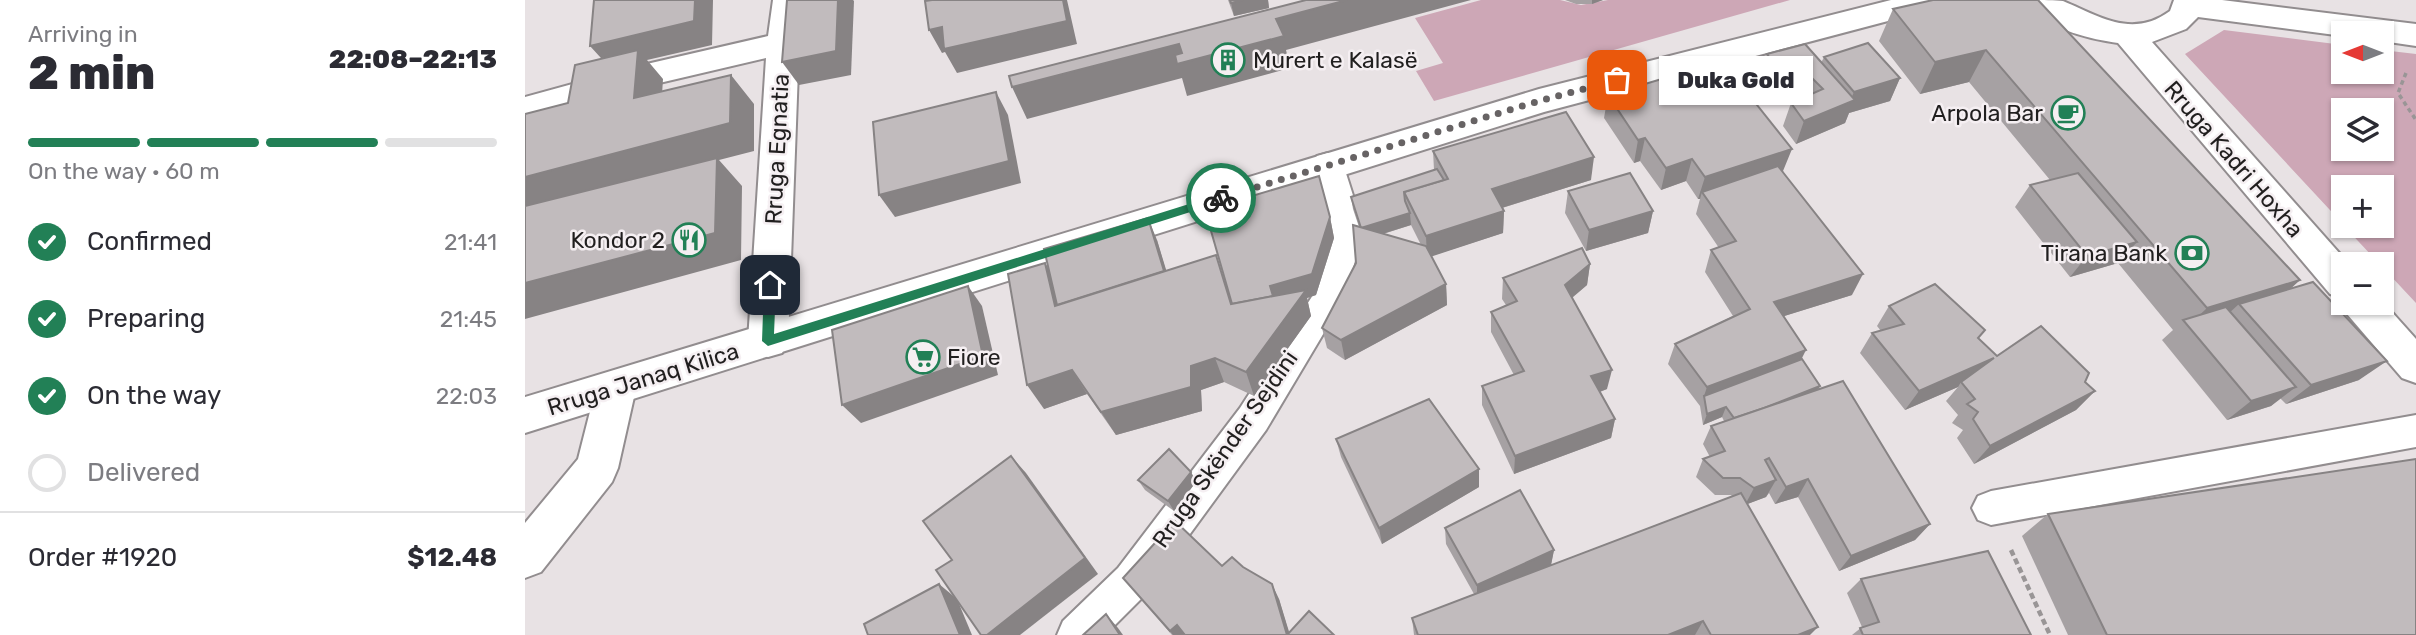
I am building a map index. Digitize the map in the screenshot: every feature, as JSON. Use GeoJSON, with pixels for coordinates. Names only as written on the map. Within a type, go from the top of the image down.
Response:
{"type":"FeatureCollection","features":[{"type":"Feature","properties":{"kind":"street","name":"Rruga Egnatia"},"geometry":{"type":"LineString","coordinates":[[768,341],[783,43],[788,0]]}},
{"type":"Feature","properties":{"kind":"street","name":"Rruga Janaq Kilica"},"geometry":{"type":"LineString","coordinates":[[525,415],[1328,164],[1539,101],[1930,0]]}},
{"type":"Feature","properties":{"kind":"street"},"geometry":{"type":"LineString","coordinates":[[2033,2],[2101,30],[2127,33],[2148,32],[2167,27],[2181,18],[2189,3],[2416,35]]}},
{"type":"Feature","properties":{"kind":"street","name":"Rruga Kadri Hoxha"},"geometry":{"type":"LineString","coordinates":[[2127,33],[2331,269]]}},
{"type":"Feature","properties":{"kind":"street"},"geometry":{"type":"LineString","coordinates":[[525,109],[639,77],[783,43]]}},
{"type":"Feature","properties":{"kind":"street"},"geometry":{"type":"LineString","coordinates":[[2371,315],[2416,366]]}},
{"type":"Feature","properties":{"kind":"street"},"geometry":{"type":"LineString","coordinates":[[525,558],[597,468],[616,388]]}},
{"type":"Feature","properties":{"kind":"lane","name":"Rruga Skënder Sejdini"},"geometry":{"type":"LineString","coordinates":[[1077,635],[1132,581],[1253,419],[1328,299],[1348,230],[1328,164]]}},
{"type":"Feature","properties":{"kind":"lane"},"geometry":{"type":"LineString","coordinates":[[1991,508],[2416,430]]}},
{"type":"Feature","properties":{"kind":"path"},"geometry":{"type":"LineString","coordinates":[[2409,66],[2398,93],[2416,120]]}},
{"type":"Feature","properties":{"kind":"path"},"geometry":{"type":"LineString","coordinates":[[1991,508],[2050,635]]}},
{"type":"Feature","properties":{"kind":"shaded area"},"geometry":{"type":"Polygon","coordinates":[[[1481,0],[1560,0],[1581,5],[1608,0],[1790,0],[1434,101],[1416,71],[1443,63],[1415,18],[1481,0]]]}},
{"type":"Feature","properties":{"kind":"shaded area"},"geometry":{"type":"Polygon","coordinates":[[[2224,30],[2331,43],[2331,84],[2394,84],[2394,51],[2416,54],[2416,303],[2394,279],[2394,252],[2368,252],[2355,238],[2394,238],[2394,175],[2331,175],[2331,211],[2185,54],[2224,30]]]}},
{"type":"Feature","properties":{"kind":"building"},"geometry":{"type":"Polygon","coordinates":[[[594,0],[695,0],[694,21],[590,46],[594,0]]]}},
{"type":"Feature","properties":{"kind":"building"},"geometry":{"type":"Polygon","coordinates":[[[787,0],[838,0],[836,51],[782,62],[787,0]]]}},
{"type":"Feature","properties":{"kind":"building"},"geometry":{"type":"Polygon","coordinates":[[[1063,0],[1067,21],[944,49],[942,27],[929,30],[925,1],[1063,0]]]}},
{"type":"Feature","properties":{"kind":"building"},"geometry":{"type":"Polygon","coordinates":[[[1306,0],[1347,0],[1276,19],[1284,36],[1177,64],[1175,55],[1182,53],[1179,44],[1012,87],[1009,76],[1306,0]]]}},
{"type":"Feature","properties":{"kind":"building"},"geometry":{"type":"Polygon","coordinates":[[[1933,0],[2038,0],[2300,280],[2207,308],[1986,50],[1935,62],[1893,9],[1933,0]]]}},
{"type":"Feature","properties":{"kind":"building"},"geometry":{"type":"Polygon","coordinates":[[[1868,43],[1900,78],[1854,92],[1824,57],[1868,43]]]}},
{"type":"Feature","properties":{"kind":"building"},"geometry":{"type":"Polygon","coordinates":[[[1805,44],[1855,100],[1804,121],[1791,103],[1823,89],[1809,75],[1787,81],[1767,54],[1805,44]]]}},
{"type":"Feature","properties":{"kind":"building"},"geometry":{"type":"Polygon","coordinates":[[[638,50],[634,98],[731,75],[730,123],[525,177],[525,114],[568,103],[575,65],[638,50]]]}},
{"type":"Feature","properties":{"kind":"building"},"geometry":{"type":"Polygon","coordinates":[[[1722,61],[1792,149],[1705,177],[1692,159],[1666,168],[1645,138],[1638,140],[1608,95],[1722,61]]]}},
{"type":"Feature","properties":{"kind":"building"},"geometry":{"type":"Polygon","coordinates":[[[996,92],[1009,161],[879,195],[873,122],[996,92]]]}},
{"type":"Feature","properties":{"kind":"building"},"geometry":{"type":"Polygon","coordinates":[[[1566,112],[1594,157],[1492,189],[1504,211],[1426,236],[1404,192],[1448,179],[1433,151],[1566,112]]]}},
{"type":"Feature","properties":{"kind":"building"},"geometry":{"type":"Polygon","coordinates":[[[717,158],[715,233],[525,283],[525,206],[717,158]]]}},
{"type":"Feature","properties":{"kind":"building"},"geometry":{"type":"Polygon","coordinates":[[[1778,166],[1863,274],[1774,302],[1806,350],[1707,387],[1675,344],[1750,309],[1711,250],[1736,241],[1702,192],[1778,166]]]}},
{"type":"Feature","properties":{"kind":"building"},"geometry":{"type":"Polygon","coordinates":[[[1437,169],[1444,180],[1404,192],[1410,213],[1361,228],[1351,197],[1437,169]]]}},
{"type":"Feature","properties":{"kind":"building"},"geometry":{"type":"Polygon","coordinates":[[[1630,173],[1653,211],[1589,230],[1568,191],[1630,173]]]}},
{"type":"Feature","properties":{"kind":"building"},"geometry":{"type":"Polygon","coordinates":[[[2078,173],[2137,242],[2087,256],[2030,185],[2078,173]]]}},
{"type":"Feature","properties":{"kind":"building"},"geometry":{"type":"Polygon","coordinates":[[[1319,176],[1330,217],[1312,274],[1270,286],[1273,296],[1232,304],[1205,210],[1319,176]]]}},
{"type":"Feature","properties":{"kind":"building"},"geometry":{"type":"Polygon","coordinates":[[[1148,218],[1164,271],[1057,305],[1044,249],[1148,218]]]}},
{"type":"Feature","properties":{"kind":"building"},"geometry":{"type":"Polygon","coordinates":[[[1353,225],[1426,246],[1446,284],[1341,340],[1322,328],[1356,263],[1353,225]]]}},
{"type":"Feature","properties":{"kind":"building"},"geometry":{"type":"Polygon","coordinates":[[[1582,248],[1590,264],[1565,285],[1612,370],[1591,376],[1615,419],[1515,456],[1482,386],[1524,371],[1491,312],[1517,301],[1503,278],[1582,248]]]}},
{"type":"Feature","properties":{"kind":"building"},"geometry":{"type":"Polygon","coordinates":[[[1216,255],[1231,304],[1306,290],[1246,372],[1215,358],[1191,366],[1191,387],[1101,412],[1072,370],[1027,385],[1008,274],[1045,263],[1055,306],[1216,255]]]}},
{"type":"Feature","properties":{"kind":"building"},"geometry":{"type":"Polygon","coordinates":[[[2313,282],[2331,301],[2331,315],[2344,315],[2387,361],[2311,385],[2239,304],[2313,282]]]}},
{"type":"Feature","properties":{"kind":"building"},"geometry":{"type":"Polygon","coordinates":[[[1935,284],[1985,330],[1978,338],[1997,356],[2041,326],[2089,373],[2085,382],[2095,391],[1990,446],[1973,419],[1978,412],[1967,404],[1975,399],[1961,382],[1994,358],[1919,391],[1872,333],[1904,324],[1889,306],[1935,284]]]}},
{"type":"Feature","properties":{"kind":"building"},"geometry":{"type":"Polygon","coordinates":[[[968,286],[983,356],[842,405],[832,330],[968,286]]]}},
{"type":"Feature","properties":{"kind":"building"},"geometry":{"type":"Polygon","coordinates":[[[2226,307],[2296,387],[2251,401],[2183,320],[2226,307]]]}},
{"type":"Feature","properties":{"kind":"building"},"geometry":{"type":"Polygon","coordinates":[[[1802,359],[1820,386],[1734,418],[1726,407],[1707,414],[1704,396],[1802,359]]]}},
{"type":"Feature","properties":{"kind":"building"},"geometry":{"type":"Polygon","coordinates":[[[1843,381],[1930,524],[1851,556],[1808,479],[1786,487],[1769,458],[1765,460],[1776,480],[1754,488],[1740,478],[1723,478],[1703,459],[1725,451],[1711,426],[1843,381]]]}},
{"type":"Feature","properties":{"kind":"building"},"geometry":{"type":"Polygon","coordinates":[[[1429,399],[1479,469],[1379,528],[1336,439],[1429,399]]]}},
{"type":"Feature","properties":{"kind":"building"},"geometry":{"type":"Polygon","coordinates":[[[1169,449],[1191,472],[1168,501],[1138,480],[1169,449]]]}},
{"type":"Feature","properties":{"kind":"building"},"geometry":{"type":"Polygon","coordinates":[[[1011,456],[1085,558],[987,635],[981,635],[936,570],[952,560],[923,521],[1011,456]]]}},
{"type":"Feature","properties":{"kind":"building"},"geometry":{"type":"Polygon","coordinates":[[[2416,459],[2416,635],[2107,635],[2048,514],[2416,459]]]}},
{"type":"Feature","properties":{"kind":"building"},"geometry":{"type":"Polygon","coordinates":[[[1520,490],[1554,550],[1477,585],[1445,528],[1520,490]]]}},
{"type":"Feature","properties":{"kind":"building"},"geometry":{"type":"Polygon","coordinates":[[[1741,493],[1818,627],[1798,635],[1711,635],[1703,621],[1668,635],[1418,635],[1412,618],[1741,493]]]}},
{"type":"Feature","properties":{"kind":"building"},"geometry":{"type":"Polygon","coordinates":[[[1175,521],[1222,566],[1232,557],[1243,567],[1272,584],[1287,635],[1185,635],[1177,625],[1170,631],[1123,578],[1175,521]]]}},
{"type":"Feature","properties":{"kind":"building"},"geometry":{"type":"Polygon","coordinates":[[[1988,551],[2031,635],[1863,635],[1860,628],[1879,622],[1861,579],[1988,551]]]}},
{"type":"Feature","properties":{"kind":"building"},"geometry":{"type":"Polygon","coordinates":[[[939,584],[960,635],[868,635],[864,624],[939,584]]]}},
{"type":"Feature","properties":{"kind":"building"},"geometry":{"type":"Polygon","coordinates":[[[1309,611],[1334,635],[1287,635],[1309,611]]]}},
{"type":"Feature","properties":{"kind":"building"},"geometry":{"type":"Polygon","coordinates":[[[1106,614],[1120,635],[1083,635],[1106,614]]]}},
{"type":"Feature","properties":{"kind":"way so far"},"geometry":{"type":"LineString","coordinates":[[1221,198],[1344,159],[1617,80]]}},
{"type":"Feature","properties":{"kind":"place","name":"Murert e Kalasë"},"geometry":{"type":"Point","coordinates":[1228,60]}},
{"type":"Feature","properties":{"kind":"place","name":"Duka Gold"},"geometry":{"type":"Point","coordinates":[1617,80]}},
{"type":"Feature","properties":{"kind":"place","name":"Arpola Bar"},"geometry":{"type":"Point","coordinates":[2068,113]}},
{"type":"Feature","properties":{"kind":"place","name":"Kondor 2"},"geometry":{"type":"Point","coordinates":[689,240]}},
{"type":"Feature","properties":{"kind":"place","name":"Tirana Bank"},"geometry":{"type":"Point","coordinates":[2192,253]}},
{"type":"Feature","properties":{"kind":"place","name":"Fiore"},"geometry":{"type":"Point","coordinates":[923,357]}},
{"type":"Feature","properties":{"kind":"route"},"geometry":{"type":"LineString","coordinates":[[770,285],[768,341],[1221,198]]}}]}
